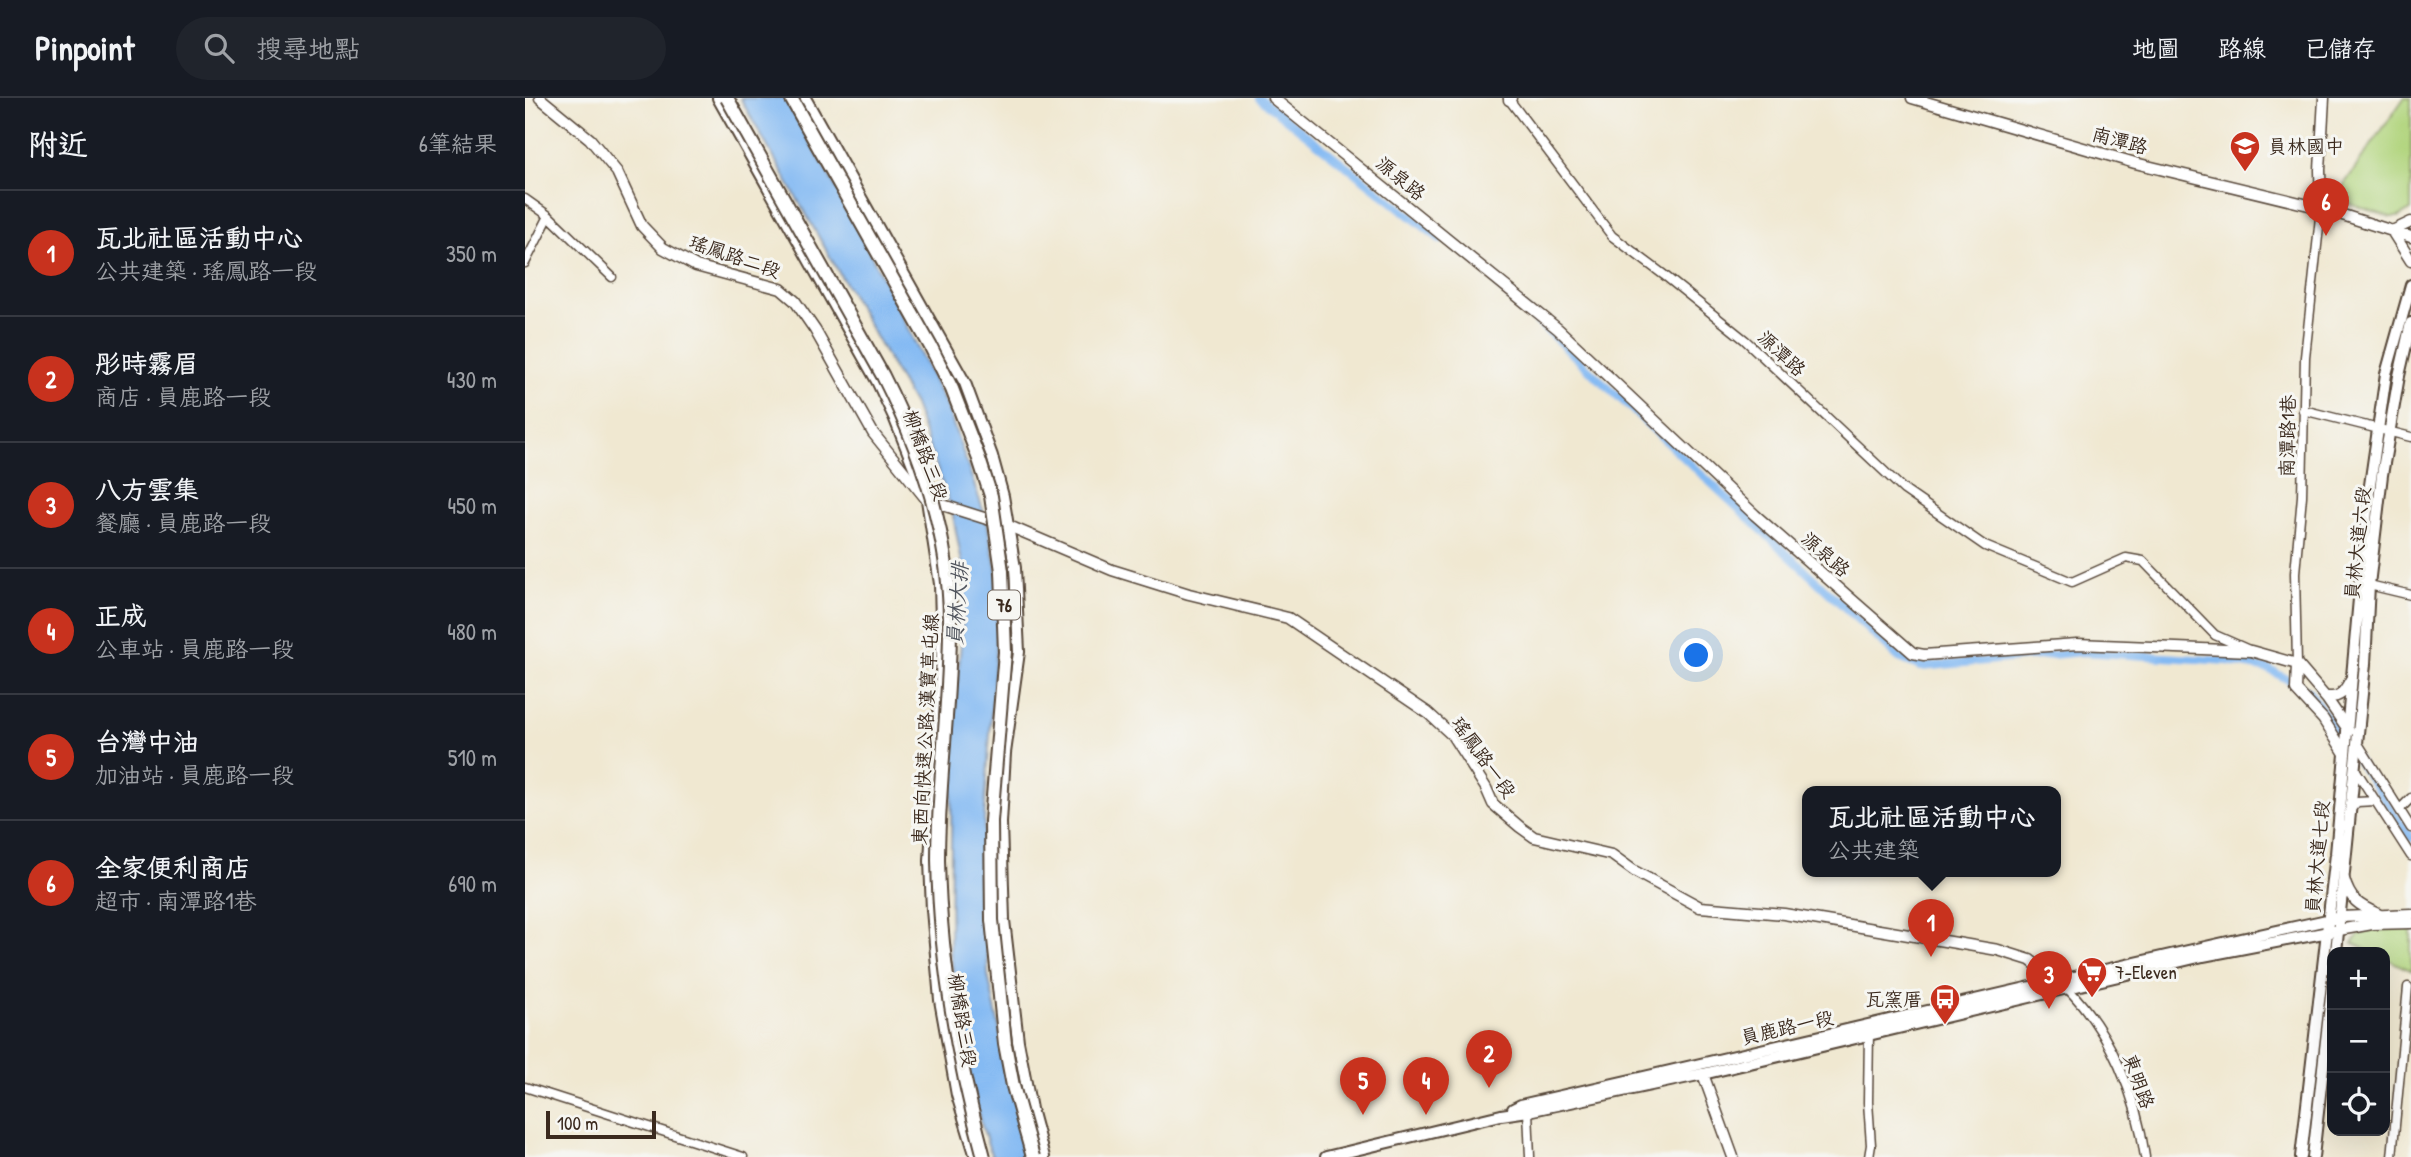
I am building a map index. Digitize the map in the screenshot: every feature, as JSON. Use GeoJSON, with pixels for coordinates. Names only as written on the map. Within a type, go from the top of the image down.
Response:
{"type":"FeatureCollection","features":[{"type":"Feature","properties":{"kind":"highway","name":"東西向快速公路 漢寶草屯線"},"geometry":{"type":"LineString","coordinates":[[727,98],[883,376],[903,415],[927,477],[942,541],[950,616],[950,657],[939,819],[940,912],[956,1043],[965,1089],[984,1157]]}},
{"type":"Feature","properties":{"kind":"highway","name":"76"},"geometry":{"type":"LineString","coordinates":[[791,98],[932,347],[952,389],[991,496],[1002,571],[1005,652],[991,821],[992,920],[1005,1044],[1013,1086],[1033,1157]]}},
{"type":"Feature","properties":{"kind":"main road","name":"柳橋路三段"},"geometry":{"type":"LineString","coordinates":[[718,98],[877,381],[894,416],[927,500],[940,584],[942,657],[931,851],[932,910],[943,1014],[957,1095],[976,1157]]}},
{"type":"Feature","properties":{"kind":"main road"},"geometry":{"type":"LineString","coordinates":[[805,98],[965,383],[992,456],[1009,526],[1018,609],[1019,652],[1005,753],[1001,823],[1004,920],[1018,1041],[1031,1109],[1044,1157]]}},
{"type":"Feature","properties":{"kind":"main road","name":"員林大道六段"},"geometry":{"type":"LineString","coordinates":[[2346,726],[2368,499],[2378,428],[2386,374],[2411,285]]}},
{"type":"Feature","properties":{"kind":"main road","name":"員林大道六段"},"geometry":{"type":"LineString","coordinates":[[2354,769],[2365,664],[2369,585],[2382,475],[2411,323]]}},
{"type":"Feature","properties":{"kind":"main road","name":"員林大道七段"},"geometry":{"type":"LineString","coordinates":[[2301,1157],[2332,927],[2346,726]]}},
{"type":"Feature","properties":{"kind":"main road","name":"員林大道七段"},"geometry":{"type":"LineString","coordinates":[[2332,927],[2341,917],[2354,769]]}},
{"type":"Feature","properties":{"kind":"main road","name":"員鹿路一段"},"geometry":{"type":"LineString","coordinates":[[1332,1156],[1501,1115],[1703,1074],[2056,980],[2332,927]]}},
{"type":"Feature","properties":{"kind":"main road","name":"員鹿路一段"},"geometry":{"type":"LineString","coordinates":[[1501,1115],[1521,1105],[2332,927]]}},
{"type":"Feature","properties":{"kind":"main road","name":"員林大道七段"},"geometry":{"type":"LineString","coordinates":[[2332,927],[2335,947]]}},
{"type":"Feature","properties":{"kind":"main road"},"geometry":{"type":"LineString","coordinates":[[2313,1157],[2329,1010]]}},
{"type":"Feature","properties":{"kind":"street","name":"瑤鳳路二段"},"geometry":{"type":"LineString","coordinates":[[540,98],[590,139],[604,156],[617,172],[642,226],[663,248],[696,266],[781,289],[795,301],[815,330],[873,433],[927,500]]}},
{"type":"Feature","properties":{"kind":"street","name":"源泉路"},"geometry":{"type":"LineString","coordinates":[[1273,98],[1557,329],[1755,515],[1913,653],[1924,655],[2077,644],[2251,651],[2297,664]]}},
{"type":"Feature","properties":{"kind":"street","name":"南潭路"},"geometry":{"type":"LineString","coordinates":[[1912,98],[2157,169],[2321,208],[2411,237]]}},
{"type":"Feature","properties":{"kind":"street"},"geometry":{"type":"LineString","coordinates":[[2321,208],[2324,98]]}},
{"type":"Feature","properties":{"kind":"street","name":"源潭路"},"geometry":{"type":"LineString","coordinates":[[1509,99],[1612,236],[1745,341],[1904,490],[1985,546],[2072,582],[2126,558],[2143,561],[2215,635],[2251,651]]}},
{"type":"Feature","properties":{"kind":"street"},"geometry":{"type":"LineString","coordinates":[[525,199],[549,216],[612,277]]}},
{"type":"Feature","properties":{"kind":"street","name":"南潭路1巷"},"geometry":{"type":"LineString","coordinates":[[2297,664],[2295,573],[2302,496],[2305,357],[2321,208]]}},
{"type":"Feature","properties":{"kind":"street"},"geometry":{"type":"LineString","coordinates":[[525,263],[549,216]]}},
{"type":"Feature","properties":{"kind":"street"},"geometry":{"type":"LineString","coordinates":[[2411,222],[2392,231],[2411,261]]}},
{"type":"Feature","properties":{"kind":"street"},"geometry":{"type":"LineString","coordinates":[[2303,410],[2411,437]]}},
{"type":"Feature","properties":{"kind":"street","name":"瑤鳳路一段"},"geometry":{"type":"LineString","coordinates":[[927,500],[1009,526],[1112,570],[1189,594],[1288,618],[1428,713],[1452,735],[1486,788],[1493,804],[1534,837],[1612,855],[1700,907],[1784,914],[1998,950],[2030,960],[2066,987]]}},
{"type":"Feature","properties":{"kind":"street"},"geometry":{"type":"LineString","coordinates":[[2369,585],[2411,595]]}},
{"type":"Feature","properties":{"kind":"street"},"geometry":{"type":"LineString","coordinates":[[2297,664],[2296,690],[2323,719],[2411,856]]}},
{"type":"Feature","properties":{"kind":"street"},"geometry":{"type":"LineString","coordinates":[[2297,664],[2326,697],[2356,740],[2411,828]]}},
{"type":"Feature","properties":{"kind":"street"},"geometry":{"type":"LineString","coordinates":[[2326,697],[2337,698],[2351,678]]}},
{"type":"Feature","properties":{"kind":"street"},"geometry":{"type":"LineString","coordinates":[[2400,809],[2411,798]]}},
{"type":"Feature","properties":{"kind":"street"},"geometry":{"type":"LineString","coordinates":[[2350,810],[2357,802],[2375,801]]}},
{"type":"Feature","properties":{"kind":"street"},"geometry":{"type":"LineString","coordinates":[[2344,878],[2348,892],[2360,906],[2382,915]]}},
{"type":"Feature","properties":{"kind":"street"},"geometry":{"type":"LineString","coordinates":[[2341,917],[2411,914]]}},
{"type":"Feature","properties":{"kind":"street","name":"員鹿路一段"},"geometry":{"type":"LineString","coordinates":[[2332,927],[2411,923]]}},
{"type":"Feature","properties":{"kind":"street","name":"東明路"},"geometry":{"type":"LineString","coordinates":[[2066,987],[2076,997],[2118,1061],[2135,1110],[2145,1157]]}},
{"type":"Feature","properties":{"kind":"street"},"geometry":{"type":"LineString","coordinates":[[2392,1157],[2408,987]]}},
{"type":"Feature","properties":{"kind":"street"},"geometry":{"type":"LineString","coordinates":[[1868,1157],[1871,1145],[1868,1102],[1869,1029]]}},
{"type":"Feature","properties":{"kind":"street"},"geometry":{"type":"LineString","coordinates":[[1703,1074],[1734,1157]]}},
{"type":"Feature","properties":{"kind":"street"},"geometry":{"type":"LineString","coordinates":[[525,1087],[743,1157]]}},
{"type":"Feature","properties":{"kind":"street"},"geometry":{"type":"LineString","coordinates":[[1528,1111],[1530,1157]]}},
{"type":"Feature","properties":{"kind":"green space"},"geometry":{"type":"Polygon","coordinates":[[[2404,98],[2411,98],[2411,210],[2398,217],[2390,217],[2334,199],[2404,98]]]}},
{"type":"Feature","properties":{"kind":"green space"},"geometry":{"type":"Polygon","coordinates":[[[2373,929],[2411,929],[2411,971],[2390,960],[2390,947],[2361,947],[2352,943],[2359,935],[2373,929]]]}},
{"type":"Feature","properties":{"kind":"water"},"geometry":{"type":"Polygon","coordinates":[[[740,98],[785,98],[846,205],[947,407],[987,521],[1000,588],[984,822],[988,975],[1027,1157],[992,1157],[969,1086],[950,951],[952,747],[966,584],[952,510],[914,405],[740,98]]]}},
{"type":"Feature","properties":{"kind":"waterway"},"geometry":{"type":"LineString","coordinates":[[1259,98],[1441,240]]}},
{"type":"Feature","properties":{"kind":"waterway"},"geometry":{"type":"LineString","coordinates":[[1498,285],[1899,658],[1921,667],[2083,652],[2228,661],[2268,669],[2309,691],[2347,747]]}},
{"type":"Feature","properties":{"kind":"waterway"},"geometry":{"type":"LineString","coordinates":[[2355,757],[2411,838]]}},
{"type":"Feature","properties":{"kind":"place","name":"員林國中"},"geometry":{"type":"Point","coordinates":[2245,173]}},
{"type":"Feature","properties":{"kind":"place","name":"全家便利商店"},"geometry":{"type":"Point","coordinates":[2326,236]}},
{"type":"Feature","properties":{"kind":"place","name":"瓦北社區活動中心"},"geometry":{"type":"Point","coordinates":[1931,957]}},
{"type":"Feature","properties":{"kind":"place","name":"7-Eleven"},"geometry":{"type":"Point","coordinates":[2092,999]}},
{"type":"Feature","properties":{"kind":"place","name":"八方雲集"},"geometry":{"type":"Point","coordinates":[2049,1009]}},
{"type":"Feature","properties":{"kind":"place","name":"瓦窯厝"},"geometry":{"type":"Point","coordinates":[1945,1026]}},
{"type":"Feature","properties":{"kind":"place","name":"彤時霧眉"},"geometry":{"type":"Point","coordinates":[1489,1088]}},
{"type":"Feature","properties":{"kind":"place","name":"台灣中油"},"geometry":{"type":"Point","coordinates":[1363,1115]}},
{"type":"Feature","properties":{"kind":"place","name":"正成"},"geometry":{"type":"Point","coordinates":[1426,1115]}},
{"type":"Feature","properties":{"kind":"water label","name":"員林大排"},"geometry":{"type":"Point","coordinates":[957,604]}}]}
